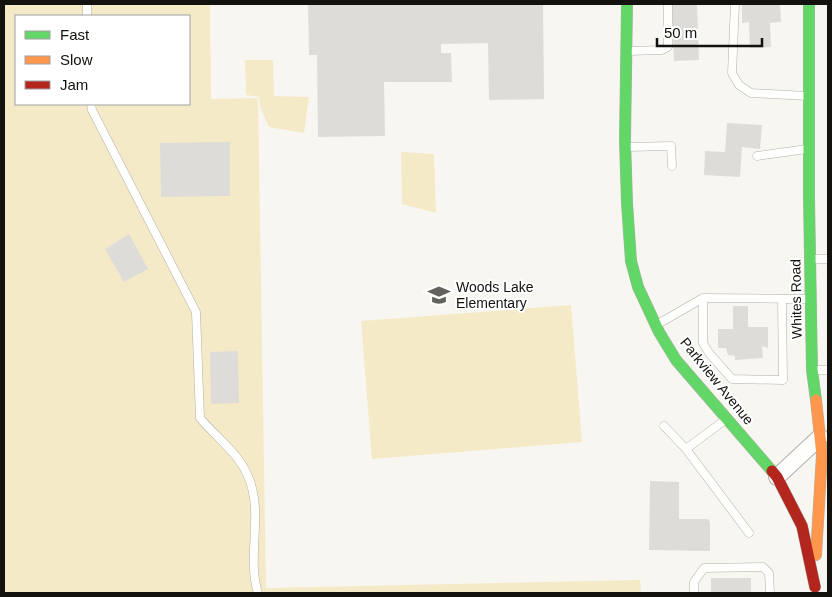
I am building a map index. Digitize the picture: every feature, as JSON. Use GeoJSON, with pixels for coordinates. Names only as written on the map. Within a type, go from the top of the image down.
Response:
{"type":"FeatureCollection","features":[{"type":"Feature","properties":{"kind":"street","name":"Parkview Avenue"},"geometry":{"type":"LineString","coordinates":[[627,4],[626,147],[629,238],[638,287],[656,325],[676,360],[777,478],[802,526],[815,590]]}},
{"type":"Feature","properties":{"kind":"street","name":"Whites Road"},"geometry":{"type":"LineString","coordinates":[[809,4],[812,370],[824,437],[815,590]]}},
{"type":"Feature","properties":{"kind":"street"},"geometry":{"type":"LineString","coordinates":[[777,478],[824,437]]}},
{"type":"Feature","properties":{"kind":"lane"},"geometry":{"type":"LineString","coordinates":[[627,51],[662,50],[668,47],[668,4]]}},
{"type":"Feature","properties":{"kind":"lane"},"geometry":{"type":"LineString","coordinates":[[735,4],[732,73],[739,86],[751,93],[809,97]]}},
{"type":"Feature","properties":{"kind":"lane"},"geometry":{"type":"LineString","coordinates":[[91,105],[92,110],[196,312],[200,418],[211,432],[237,456],[250,480],[256,511],[254,576],[258,593]]}},
{"type":"Feature","properties":{"kind":"lane"},"geometry":{"type":"LineString","coordinates":[[626,147],[671,146],[672,166]]}},
{"type":"Feature","properties":{"kind":"lane"},"geometry":{"type":"LineString","coordinates":[[757,156],[809,149]]}},
{"type":"Feature","properties":{"kind":"lane"},"geometry":{"type":"LineString","coordinates":[[810,259],[828,259]]}},
{"type":"Feature","properties":{"kind":"lane"},"geometry":{"type":"LineString","coordinates":[[704,298],[703,343],[709,353],[732,379],[783,380],[782,299]]}},
{"type":"Feature","properties":{"kind":"lane"},"geometry":{"type":"LineString","coordinates":[[656,325],[704,298],[811,299]]}},
{"type":"Feature","properties":{"kind":"lane"},"geometry":{"type":"LineString","coordinates":[[812,370],[828,370]]}},
{"type":"Feature","properties":{"kind":"lane"},"geometry":{"type":"LineString","coordinates":[[686,449],[727,419]]}},
{"type":"Feature","properties":{"kind":"lane"},"geometry":{"type":"LineString","coordinates":[[664,426],[686,449],[750,533]]}},
{"type":"Feature","properties":{"kind":"lane"},"geometry":{"type":"LineString","coordinates":[[694,593],[694,582],[704,568],[763,566],[769,572],[770,593]]}},
{"type":"Feature","properties":{"kind":"shaded area"},"geometry":{"type":"Polygon","coordinates":[[[4,4],[210,4],[211,99],[258,98],[266,588],[640,580],[641,593],[4,593],[4,4]]]}},
{"type":"Feature","properties":{"kind":"shaded area"},"geometry":{"type":"Polygon","coordinates":[[[245,60],[273,60],[274,96],[309,97],[304,133],[269,127],[260,107],[259,97],[246,95],[245,60]]]}},
{"type":"Feature","properties":{"kind":"shaded area"},"geometry":{"type":"Polygon","coordinates":[[[401,152],[434,154],[436,213],[402,204],[401,152]]]}},
{"type":"Feature","properties":{"kind":"shaded area"},"geometry":{"type":"Polygon","coordinates":[[[571,305],[582,442],[372,459],[361,321],[571,305]]]}},
{"type":"Feature","properties":{"kind":"building"},"geometry":{"type":"Polygon","coordinates":[[[308,4],[543,4],[544,99],[489,100],[488,43],[441,44],[441,53],[451,53],[452,82],[384,82],[385,136],[318,137],[317,55],[309,55],[308,4]]]}},
{"type":"Feature","properties":{"kind":"building"},"geometry":{"type":"Polygon","coordinates":[[[672,4],[697,4],[699,60],[674,61],[672,4]]]}},
{"type":"Feature","properties":{"kind":"building"},"geometry":{"type":"Polygon","coordinates":[[[742,4],[780,4],[781,22],[770,23],[771,47],[750,48],[749,22],[742,23],[742,4]]]}},
{"type":"Feature","properties":{"kind":"building"},"geometry":{"type":"Polygon","coordinates":[[[727,123],[762,125],[760,149],[742,147],[740,177],[704,175],[705,151],[725,152],[727,123]]]}},
{"type":"Feature","properties":{"kind":"building"},"geometry":{"type":"Polygon","coordinates":[[[230,142],[230,196],[161,197],[160,143],[230,142]]]}},
{"type":"Feature","properties":{"kind":"building"},"geometry":{"type":"Polygon","coordinates":[[[129,234],[148,269],[124,282],[105,249],[129,234]]]}},
{"type":"Feature","properties":{"kind":"building"},"geometry":{"type":"Polygon","coordinates":[[[733,306],[748,306],[748,327],[768,327],[768,348],[762,346],[763,358],[735,360],[735,356],[728,355],[726,348],[718,348],[718,329],[733,329],[733,306]]]}},
{"type":"Feature","properties":{"kind":"building"},"geometry":{"type":"Polygon","coordinates":[[[238,351],[239,403],[211,404],[210,352],[238,351]]]}},
{"type":"Feature","properties":{"kind":"building"},"geometry":{"type":"Polygon","coordinates":[[[650,481],[679,482],[679,519],[708,519],[710,522],[710,551],[649,550],[650,481]]]}},
{"type":"Feature","properties":{"kind":"building"},"geometry":{"type":"Polygon","coordinates":[[[711,578],[751,578],[751,593],[711,593],[711,578]]]}},
{"type":"Feature","properties":{"kind":"traffic: fast"},"geometry":{"type":"LineString","coordinates":[[627,4],[625,140],[627,203],[631,261],[638,287],[659,332],[676,360],[772,471]]}},
{"type":"Feature","properties":{"kind":"traffic: fast"},"geometry":{"type":"LineString","coordinates":[[809,4],[809,198],[812,370],[816,400]]}},
{"type":"Feature","properties":{"kind":"traffic: slow"},"geometry":{"type":"LineString","coordinates":[[816,400],[822,455],[816,555]]}},
{"type":"Feature","properties":{"kind":"traffic: jam"},"geometry":{"type":"LineString","coordinates":[[772,471],[777,477],[802,526],[815,587]]}},
{"type":"Feature","properties":{"kind":"place","name":"Woods Lake Elementary"},"geometry":{"type":"Point","coordinates":[439,295]}}]}
